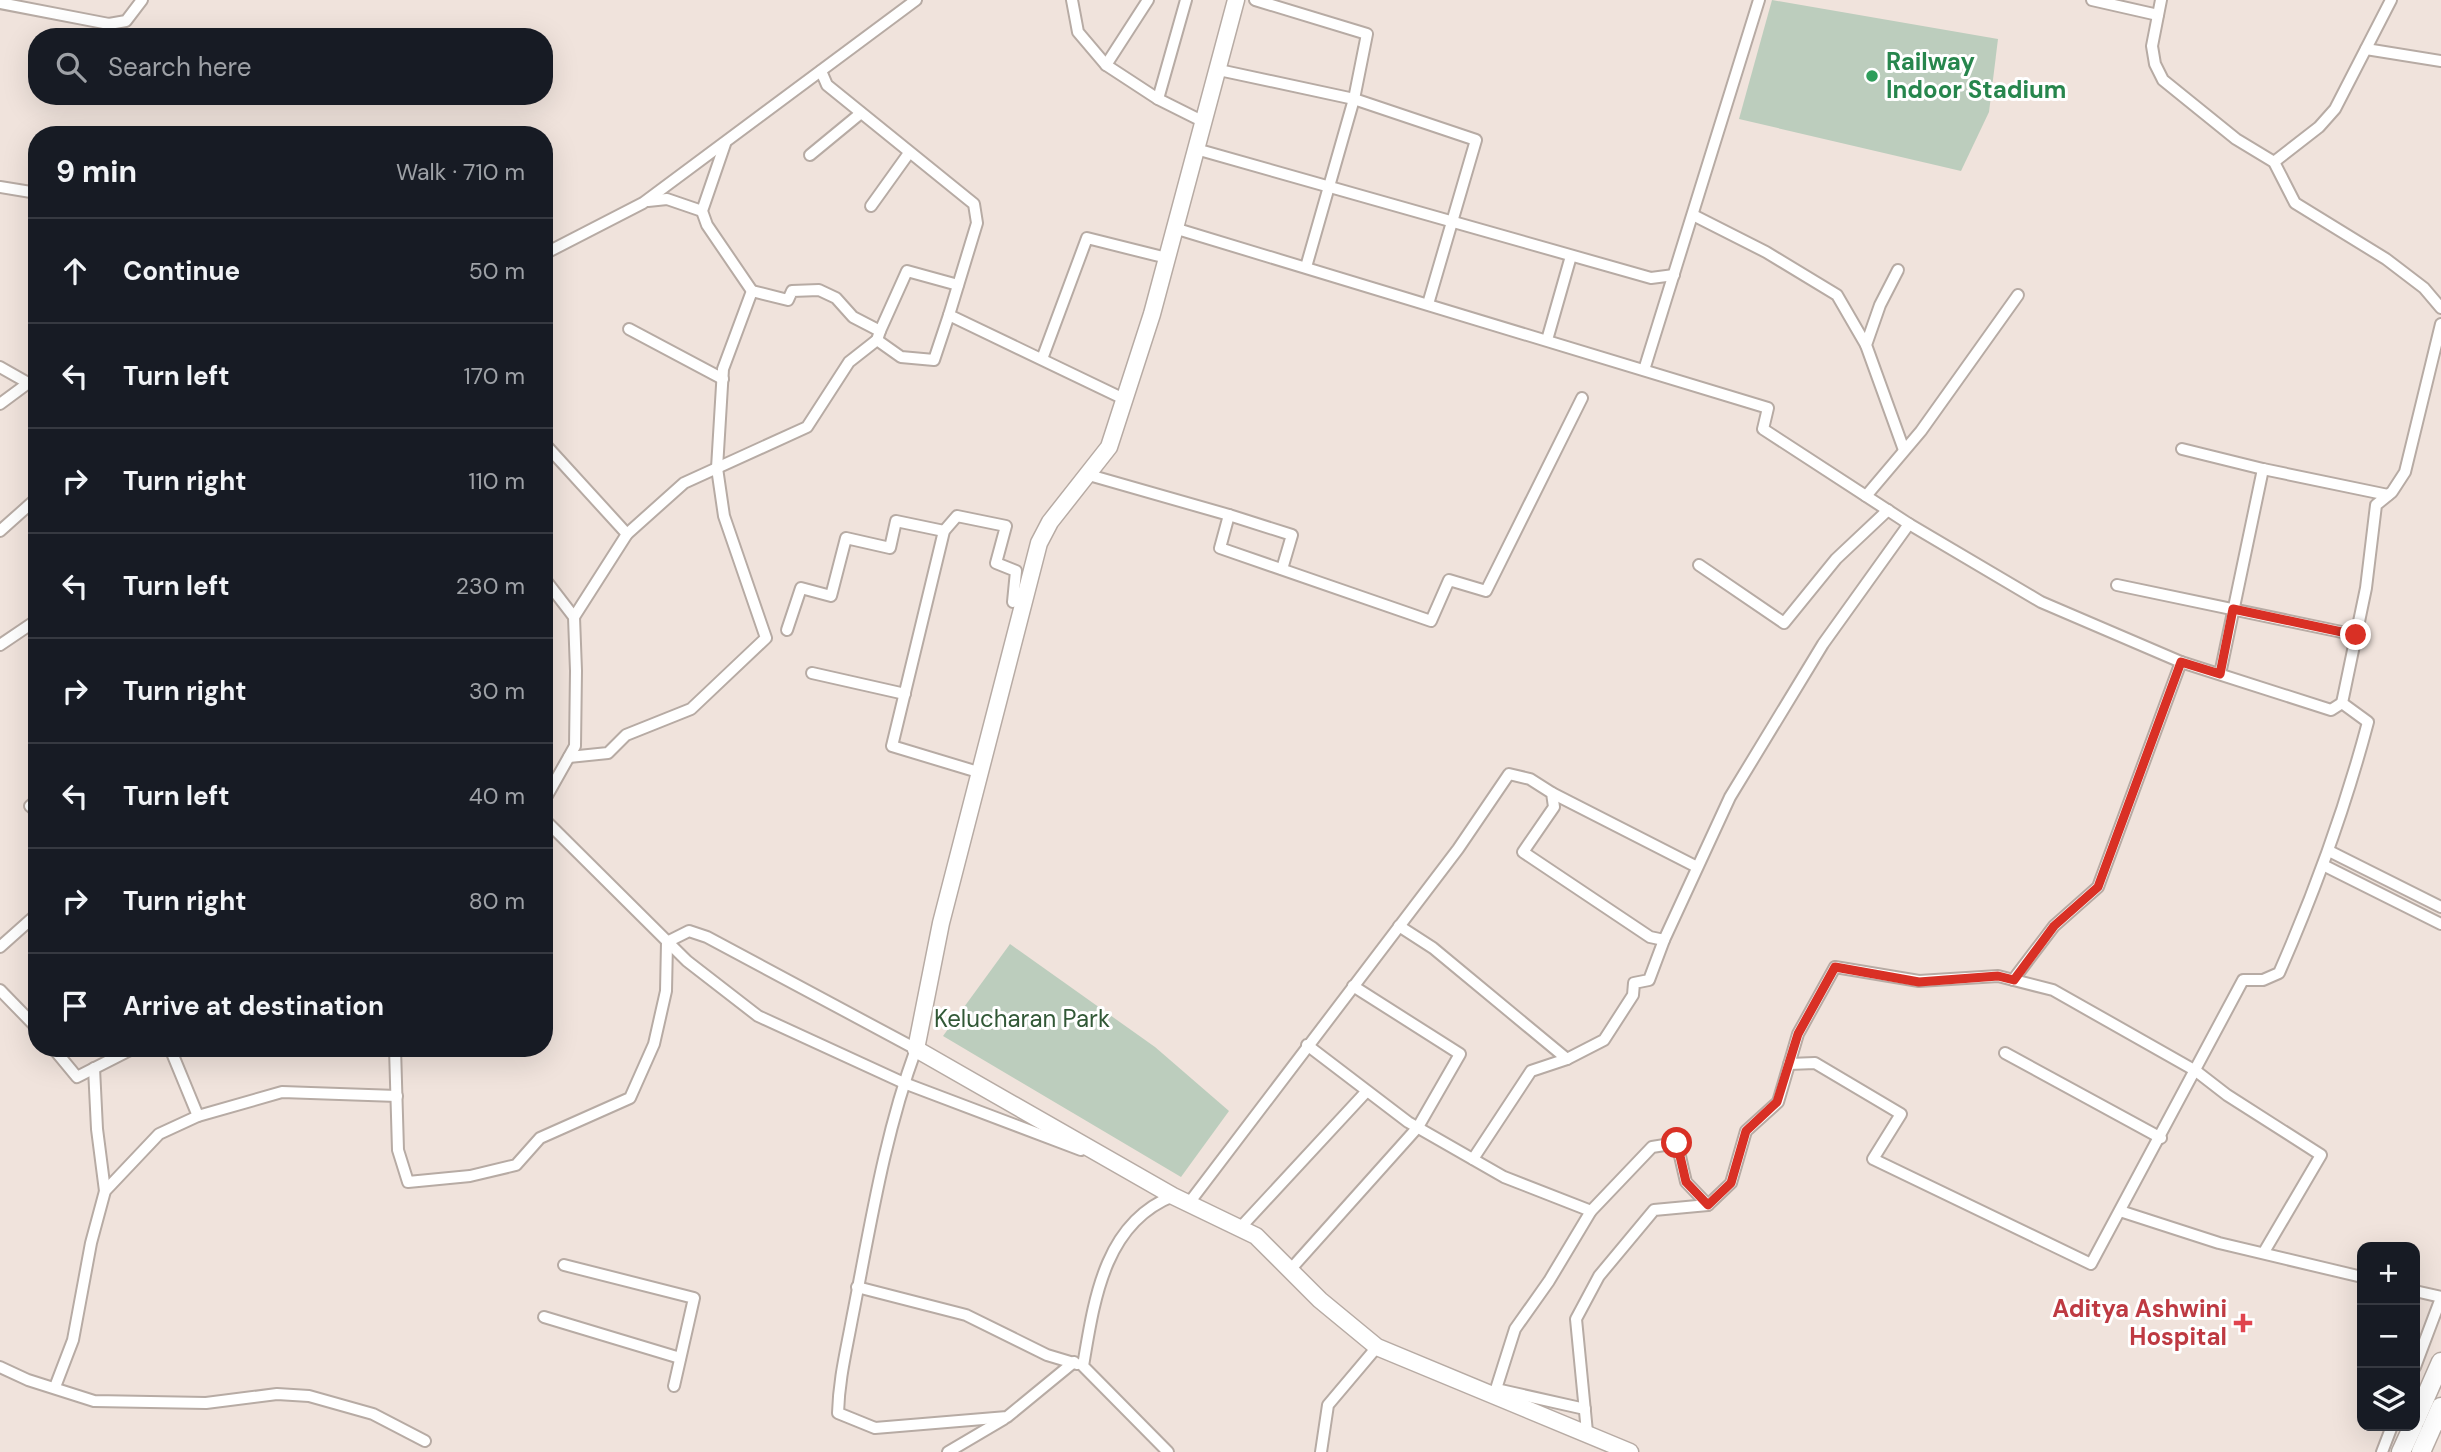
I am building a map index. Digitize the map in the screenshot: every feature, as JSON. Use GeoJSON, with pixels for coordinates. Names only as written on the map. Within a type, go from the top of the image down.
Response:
{"type":"FeatureCollection","features":[{"type":"Feature","properties":{"kind":"main road"},"geometry":{"type":"LineString","coordinates":[[2420,1410],[2441,1362]]}},
{"type":"Feature","properties":{"kind":"main road"},"geometry":{"type":"LineString","coordinates":[[2411,1431],[2403,1447],[2421,1451],[2440,1413]]}},
{"type":"Feature","properties":{"kind":"street"},"geometry":{"type":"LineString","coordinates":[[0,3],[108,24],[126,20],[142,0]]}},
{"type":"Feature","properties":{"kind":"street"},"geometry":{"type":"LineString","coordinates":[[553,252],[646,201],[916,0]]}},
{"type":"Feature","properties":{"kind":"street"},"geometry":{"type":"LineString","coordinates":[[1072,0],[1078,32],[1106,65],[1158,99],[1204,122]]}},
{"type":"Feature","properties":{"kind":"street"},"geometry":{"type":"LineString","coordinates":[[1106,65],[1148,0]]}},
{"type":"Feature","properties":{"kind":"street"},"geometry":{"type":"LineString","coordinates":[[1158,99],[1186,0]]}},
{"type":"Feature","properties":{"kind":"street"},"geometry":{"type":"LineString","coordinates":[[1007,1417],[875,1428],[838,1413],[839,1374],[873,1200],[904,1083],[916,1049],[941,923],[1039,543],[1050,522],[1109,447],[1167,258],[1236,0]]}},
{"type":"Feature","properties":{"kind":"street"},"geometry":{"type":"LineString","coordinates":[[1255,0],[1367,34],[1354,99],[1307,267]]}},
{"type":"Feature","properties":{"kind":"street"},"geometry":{"type":"LineString","coordinates":[[1644,370],[1759,0]]}},
{"type":"Feature","properties":{"kind":"street"},"geometry":{"type":"LineString","coordinates":[[2092,0],[2158,15]]}},
{"type":"Feature","properties":{"kind":"street"},"geometry":{"type":"LineString","coordinates":[[2161,0],[2152,46],[2155,64],[2162,80],[2236,139],[2274,162],[2295,203],[2386,259],[2424,288],[2441,308]]}},
{"type":"Feature","properties":{"kind":"street"},"geometry":{"type":"LineString","coordinates":[[2274,162],[2319,127],[2335,109],[2391,0]]}},
{"type":"Feature","properties":{"kind":"street"},"geometry":{"type":"LineString","coordinates":[[2366,49],[2441,61]]}},
{"type":"Feature","properties":{"kind":"street"},"geometry":{"type":"LineString","coordinates":[[646,201],[667,199],[702,211],[719,243],[752,291],[788,300],[792,291],[819,289],[836,298],[853,317],[879,335],[901,357],[934,360],[977,223],[974,204],[827,85],[821,71]]}},
{"type":"Feature","properties":{"kind":"street"},"geometry":{"type":"LineString","coordinates":[[1219,71],[1354,99],[1476,140],[1429,304]]}},
{"type":"Feature","properties":{"kind":"street"},"geometry":{"type":"LineString","coordinates":[[810,155],[861,113]]}},
{"type":"Feature","properties":{"kind":"street"},"geometry":{"type":"LineString","coordinates":[[702,211],[725,142]]}},
{"type":"Feature","properties":{"kind":"street"},"geometry":{"type":"LineString","coordinates":[[1196,149],[1651,278],[1674,275]]}},
{"type":"Feature","properties":{"kind":"street"},"geometry":{"type":"LineString","coordinates":[[871,206],[909,153]]}},
{"type":"Feature","properties":{"kind":"street"},"geometry":{"type":"LineString","coordinates":[[0,187],[28,192]]}},
{"type":"Feature","properties":{"kind":"street"},"geometry":{"type":"LineString","coordinates":[[1693,215],[1766,252],[1838,295],[1866,345],[1904,450]]}},
{"type":"Feature","properties":{"kind":"street"},"geometry":{"type":"LineString","coordinates":[[1174,228],[1768,408],[1763,429],[1909,524],[2041,602],[2181,662],[2331,710],[2342,703],[2366,588],[2376,505],[2388,495],[2406,472],[2441,324]]}},
{"type":"Feature","properties":{"kind":"street"},"geometry":{"type":"LineString","coordinates":[[1042,359],[1087,238],[1167,258]]}},
{"type":"Feature","properties":{"kind":"street"},"geometry":{"type":"LineString","coordinates":[[1547,340],[1571,256]]}},
{"type":"Feature","properties":{"kind":"street"},"geometry":{"type":"LineString","coordinates":[[553,785],[575,746],[574,617],[627,534],[684,484],[807,427],[849,362],[879,335],[907,271],[958,285]]}},
{"type":"Feature","properties":{"kind":"street"},"geometry":{"type":"LineString","coordinates":[[1866,345],[1880,305],[1898,271]]}},
{"type":"Feature","properties":{"kind":"street"},"geometry":{"type":"LineString","coordinates":[[569,757],[608,753],[626,735],[691,709],[766,638],[724,516],[717,468],[723,379],[752,291]]}},
{"type":"Feature","properties":{"kind":"street"},"geometry":{"type":"LineString","coordinates":[[1866,496],[1904,450],[2018,295]]}},
{"type":"Feature","properties":{"kind":"street"},"geometry":{"type":"LineString","coordinates":[[949,315],[1124,399]]}},
{"type":"Feature","properties":{"kind":"street"},"geometry":{"type":"LineString","coordinates":[[629,329],[723,379]]}},
{"type":"Feature","properties":{"kind":"street"},"geometry":{"type":"LineString","coordinates":[[0,367],[28,384]]}},
{"type":"Feature","properties":{"kind":"street"},"geometry":{"type":"LineString","coordinates":[[0,404],[28,388]]}},
{"type":"Feature","properties":{"kind":"street"},"geometry":{"type":"LineString","coordinates":[[1229,515],[1220,548],[1431,621],[1449,580],[1486,591],[1582,398]]}},
{"type":"Feature","properties":{"kind":"street"},"geometry":{"type":"LineString","coordinates":[[2182,449],[2263,470],[2388,495]]}},
{"type":"Feature","properties":{"kind":"street"},"geometry":{"type":"LineString","coordinates":[[553,453],[627,534]]}},
{"type":"Feature","properties":{"kind":"street"},"geometry":{"type":"LineString","coordinates":[[2220,674],[2263,470]]}},
{"type":"Feature","properties":{"kind":"street"},"geometry":{"type":"LineString","coordinates":[[1089,475],[1292,535],[1282,569]]}},
{"type":"Feature","properties":{"kind":"street"},"geometry":{"type":"LineString","coordinates":[[0,531],[28,506]]}},
{"type":"Feature","properties":{"kind":"street"},"geometry":{"type":"LineString","coordinates":[[1699,565],[1784,623],[1836,559],[1888,510]]}},
{"type":"Feature","properties":{"kind":"street"},"geometry":{"type":"LineString","coordinates":[[978,772],[892,746],[944,531],[957,516],[1006,526],[996,563],[1016,571],[1013,602]]}},
{"type":"Feature","properties":{"kind":"street"},"geometry":{"type":"LineString","coordinates":[[787,630],[801,588],[831,596],[846,538],[890,548],[896,521],[944,531]]}},
{"type":"Feature","properties":{"kind":"street"},"geometry":{"type":"LineString","coordinates":[[1473,1159],[1531,1071],[1567,1059],[1604,1040],[1633,995],[1634,983],[1649,980],[1664,940],[1730,797],[1823,645],[1909,524]]}},
{"type":"Feature","properties":{"kind":"street"},"geometry":{"type":"LineString","coordinates":[[2117,585],[2356,635]]}},
{"type":"Feature","properties":{"kind":"street"},"geometry":{"type":"LineString","coordinates":[[553,590],[574,617]]}},
{"type":"Feature","properties":{"kind":"street"},"geometry":{"type":"LineString","coordinates":[[0,645],[28,626]]}},
{"type":"Feature","properties":{"kind":"street"},"geometry":{"type":"LineString","coordinates":[[2014,980],[2054,926],[2098,887],[2181,662]]}},
{"type":"Feature","properties":{"kind":"street"},"geometry":{"type":"LineString","coordinates":[[812,673],[905,694]]}},
{"type":"Feature","properties":{"kind":"street"},"geometry":{"type":"LineString","coordinates":[[1789,1064],[1815,1063],[1901,1114],[1872,1158],[2091,1264],[2161,1138],[2243,980],[2263,980],[2278,973],[2325,866],[2349,793],[2368,722],[2342,703]]}},
{"type":"Feature","properties":{"kind":"street"},"geometry":{"type":"LineString","coordinates":[[1189,1203],[1458,849],[1509,774],[1530,779],[1552,793],[1697,867]]}},
{"type":"Feature","properties":{"kind":"street"},"geometry":{"type":"LineString","coordinates":[[1552,793],[1555,807],[1523,852],[1650,937],[1664,940]]}},
{"type":"Feature","properties":{"kind":"street"},"geometry":{"type":"LineString","coordinates":[[553,828],[667,942],[698,970],[758,1016],[904,1083],[1114,1162]]}},
{"type":"Feature","properties":{"kind":"street"},"geometry":{"type":"LineString","coordinates":[[2329,851],[2441,907]]}},
{"type":"Feature","properties":{"kind":"street"},"geometry":{"type":"LineString","coordinates":[[2325,866],[2441,924]]}},
{"type":"Feature","properties":{"kind":"street"},"geometry":{"type":"LineString","coordinates":[[0,947],[28,922]]}},
{"type":"Feature","properties":{"kind":"street"},"geometry":{"type":"LineString","coordinates":[[1399,926],[1433,948],[1567,1059]]}},
{"type":"Feature","properties":{"kind":"street"},"geometry":{"type":"LineString","coordinates":[[667,942],[689,931],[707,937],[916,1049],[1173,1196],[1256,1236],[1321,1300],[1377,1347],[1630,1452]]}},
{"type":"Feature","properties":{"kind":"street"},"geometry":{"type":"LineString","coordinates":[[396,1057],[398,1150],[408,1182],[470,1176],[516,1165],[540,1138],[630,1098],[654,1044],[666,991],[667,942]]}},
{"type":"Feature","properties":{"kind":"street"},"geometry":{"type":"LineString","coordinates":[[1587,1432],[1576,1320],[1599,1276],[1654,1210],[1708,1205],[1731,1183],[1746,1131],[1777,1102],[1798,1034],[1835,967],[1919,982],[1998,976],[2053,990],[2196,1071],[2227,1095],[2321,1155],[2264,1252]]}},
{"type":"Feature","properties":{"kind":"street"},"geometry":{"type":"LineString","coordinates":[[1290,1270],[1418,1127],[1460,1054],[1353,986]]}},
{"type":"Feature","properties":{"kind":"street"},"geometry":{"type":"LineString","coordinates":[[0,990],[28,1019]]}},
{"type":"Feature","properties":{"kind":"street"},"geometry":{"type":"LineString","coordinates":[[1307,1045],[1418,1127],[1504,1177],[1591,1211]]}},
{"type":"Feature","properties":{"kind":"street"},"geometry":{"type":"LineString","coordinates":[[2005,1053],[2161,1138]]}},
{"type":"Feature","properties":{"kind":"street"},"geometry":{"type":"LineString","coordinates":[[60,1057],[77,1077],[116,1057]]}},
{"type":"Feature","properties":{"kind":"street"},"geometry":{"type":"LineString","coordinates":[[174,1057],[198,1116]]}},
{"type":"Feature","properties":{"kind":"street"},"geometry":{"type":"LineString","coordinates":[[55,1387],[73,1340],[91,1243],[105,1191],[97,1129],[94,1068]]}},
{"type":"Feature","properties":{"kind":"street"},"geometry":{"type":"LineString","coordinates":[[1240,1228],[1366,1091]]}},
{"type":"Feature","properties":{"kind":"street"},"geometry":{"type":"LineString","coordinates":[[105,1191],[159,1135],[198,1116],[282,1092],[397,1096]]}},
{"type":"Feature","properties":{"kind":"street"},"geometry":{"type":"LineString","coordinates":[[1585,1409],[1496,1389],[1515,1329],[1549,1281],[1591,1211],[1652,1147],[1677,1143],[1686,1182],[1708,1205]]}},
{"type":"Feature","properties":{"kind":"street"},"geometry":{"type":"LineString","coordinates":[[948,1452],[1007,1417],[1078,1364],[1089,1318],[1110,1259],[1125,1228],[1156,1203],[1173,1196]]}},
{"type":"Feature","properties":{"kind":"street"},"geometry":{"type":"LineString","coordinates":[[2120,1211],[2219,1242],[2357,1276]]}},
{"type":"Feature","properties":{"kind":"street"},"geometry":{"type":"LineString","coordinates":[[564,1265],[694,1298],[674,1386]]}},
{"type":"Feature","properties":{"kind":"street"},"geometry":{"type":"LineString","coordinates":[[858,1287],[966,1315],[1047,1355],[1078,1364],[1168,1452]]}},
{"type":"Feature","properties":{"kind":"street"},"geometry":{"type":"LineString","coordinates":[[2420,1292],[2441,1298],[2420,1354]]}},
{"type":"Feature","properties":{"kind":"street"},"geometry":{"type":"LineString","coordinates":[[544,1317],[680,1358]]}},
{"type":"Feature","properties":{"kind":"street"},"geometry":{"type":"LineString","coordinates":[[1321,1452],[1328,1405],[1377,1347]]}},
{"type":"Feature","properties":{"kind":"street"},"geometry":{"type":"LineString","coordinates":[[0,1367],[94,1401],[206,1403],[277,1394],[309,1395],[373,1414],[425,1441]]}},
{"type":"Feature","properties":{"kind":"street"},"geometry":{"type":"LineString","coordinates":[[2382,1452],[2390,1431]]}},
{"type":"Feature","properties":{"kind":"green space","name":"Railway Indoor Stadium"},"geometry":{"type":"Polygon","coordinates":[[[1772,0],[1998,39],[1989,112],[1961,171],[1739,119],[1772,0]]]}},
{"type":"Feature","properties":{"kind":"green space","name":"Kelucharan Park"},"geometry":{"type":"Polygon","coordinates":[[[1010,944],[1155,1047],[1229,1111],[1181,1177],[943,1036],[1010,944]]]}},
{"type":"Feature","properties":{"kind":"place","name":"Railway Indoor Stadium"},"geometry":{"type":"Point","coordinates":[1872,76]}},
{"type":"Feature","properties":{"kind":"place","name":"Aditya Ashwini Hospital"},"geometry":{"type":"Point","coordinates":[2243,1323]}},
{"type":"Feature","properties":{"kind":"route"},"geometry":{"type":"LineString","coordinates":[[1677,1143],[1686,1182],[1708,1205],[1731,1183],[1746,1131],[1777,1102],[1798,1034],[1835,967],[1919,982],[1998,976],[2014,980],[2054,926],[2098,887],[2181,662],[2220,674],[2233,609],[2356,635]]}}]}
